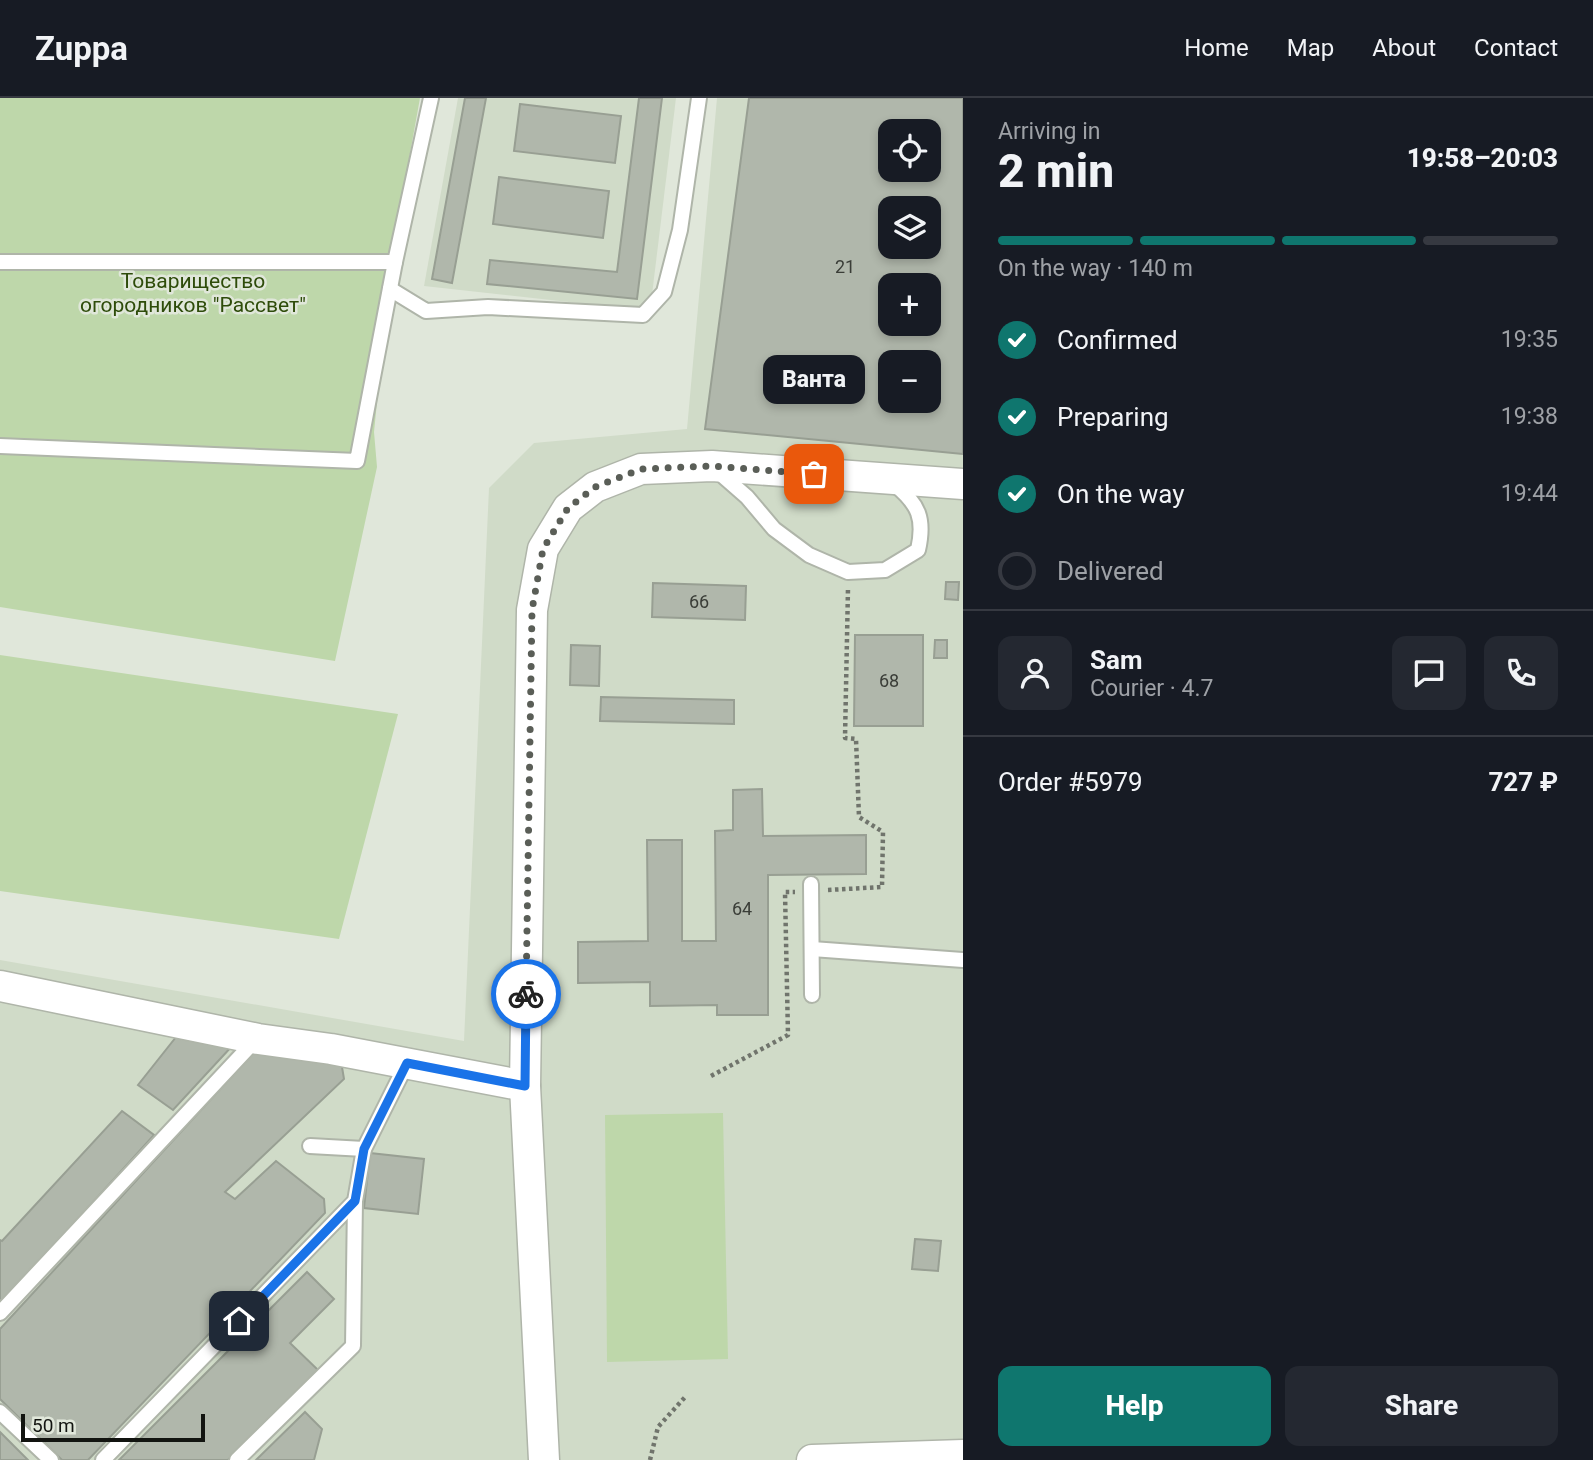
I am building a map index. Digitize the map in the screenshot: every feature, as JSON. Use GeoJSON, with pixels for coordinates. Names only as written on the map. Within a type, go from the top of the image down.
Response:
{"type":"FeatureCollection","features":[{"type":"Feature","properties":{"kind":"street"},"geometry":{"type":"LineString","coordinates":[[544,1460],[525,1086],[532,610],[543,549],[568,508],[595,487],[641,469],[712,466],[963,484]]}},
{"type":"Feature","properties":{"kind":"street"},"geometry":{"type":"LineString","coordinates":[[0,986],[258,1039],[331,1049],[525,1086]]}},
{"type":"Feature","properties":{"kind":"street"},"geometry":{"type":"LineString","coordinates":[[812,1460],[963,1455]]}},
{"type":"Feature","properties":{"kind":"lane"},"geometry":{"type":"LineString","coordinates":[[0,446],[357,461],[395,262],[431,98]]}},
{"type":"Feature","properties":{"kind":"lane"},"geometry":{"type":"LineString","coordinates":[[390,289],[426,311],[488,307],[643,315],[664,292],[680,230],[699,98]]}},
{"type":"Feature","properties":{"kind":"lane"},"geometry":{"type":"LineString","coordinates":[[0,262],[395,262]]}},
{"type":"Feature","properties":{"kind":"lane"},"geometry":{"type":"LineString","coordinates":[[712,466],[747,497],[774,529],[809,555],[848,572],[885,570],[918,550],[923,529],[918,511],[906,494],[887,478]]}},
{"type":"Feature","properties":{"kind":"lane"},"geometry":{"type":"LineString","coordinates":[[811,887],[813,995]]}},
{"type":"Feature","properties":{"kind":"lane"},"geometry":{"type":"LineString","coordinates":[[812,949],[963,960]]}},
{"type":"Feature","properties":{"kind":"lane"},"geometry":{"type":"LineString","coordinates":[[0,1313],[258,1039]]}},
{"type":"Feature","properties":{"kind":"lane"},"geometry":{"type":"LineString","coordinates":[[237,1460],[353,1346],[355,1201],[364,1149],[407,1063]]}},
{"type":"Feature","properties":{"kind":"lane"},"geometry":{"type":"LineString","coordinates":[[310,1146],[364,1149]]}},
{"type":"Feature","properties":{"kind":"lane"},"geometry":{"type":"LineString","coordinates":[[103,1460],[355,1201]]}},
{"type":"Feature","properties":{"kind":"lane"},"geometry":{"type":"LineString","coordinates":[[0,1412],[51,1460]]}},
{"type":"Feature","properties":{"kind":"path"},"geometry":{"type":"LineString","coordinates":[[711,1076],[788,1035],[785,892],[811,887],[882,887],[883,832],[859,817],[856,739],[845,738],[848,572]]}},
{"type":"Feature","properties":{"kind":"path"},"geometry":{"type":"LineString","coordinates":[[650,1460],[658,1427],[685,1396]]}},
{"type":"Feature","properties":{"kind":"shaded area"},"geometry":{"type":"Polygon","coordinates":[[[458,98],[676,98],[650,311],[424,286],[458,98]]]}},
{"type":"Feature","properties":{"kind":"shaded area"},"geometry":{"type":"Polygon","coordinates":[[[717,98],[963,98],[963,1460],[0,1460],[0,960],[464,1041],[489,488],[534,443],[687,429],[717,98]]]}},
{"type":"Feature","properties":{"kind":"green space","name":"Товарищество огородников \"Рассвет\""},"geometry":{"type":"Polygon","coordinates":[[[0,98],[420,98],[392,253],[374,432],[377,467],[335,661],[0,607],[0,98]]]}},
{"type":"Feature","properties":{"kind":"green space"},"geometry":{"type":"Polygon","coordinates":[[[0,655],[398,714],[339,939],[0,891],[0,655]]]}},
{"type":"Feature","properties":{"kind":"green space"},"geometry":{"type":"Polygon","coordinates":[[[723,1113],[728,1359],[607,1362],[605,1115],[723,1113]]]}},
{"type":"Feature","properties":{"kind":"building"},"geometry":{"type":"Polygon","coordinates":[[[465,98],[486,98],[452,283],[432,279],[465,98]]]}},
{"type":"Feature","properties":{"kind":"building"},"geometry":{"type":"Polygon","coordinates":[[[639,98],[662,98],[637,299],[487,284],[490,260],[617,272],[639,98]]]}},
{"type":"Feature","properties":{"kind":"building"},"geometry":{"type":"Polygon","coordinates":[[[749,98],[963,98],[963,454],[705,429],[749,98]]]}},
{"type":"Feature","properties":{"kind":"building"},"geometry":{"type":"Polygon","coordinates":[[[520,104],[621,116],[615,163],[514,151],[520,104]]]}},
{"type":"Feature","properties":{"kind":"building"},"geometry":{"type":"Polygon","coordinates":[[[499,177],[609,191],[603,238],[493,224],[499,177]]]}},
{"type":"Feature","properties":{"kind":"building"},"geometry":{"type":"Polygon","coordinates":[[[946,582],[959,582],[958,600],[945,599],[946,582]]]}},
{"type":"Feature","properties":{"kind":"building"},"geometry":{"type":"Polygon","coordinates":[[[653,583],[746,586],[745,620],[652,617],[653,583]]]}},
{"type":"Feature","properties":{"kind":"building"},"geometry":{"type":"Polygon","coordinates":[[[855,635],[923,635],[923,726],[854,726],[855,635]]]}},
{"type":"Feature","properties":{"kind":"building"},"geometry":{"type":"Polygon","coordinates":[[[935,640],[947,640],[947,658],[934,658],[935,640]]]}},
{"type":"Feature","properties":{"kind":"building"},"geometry":{"type":"Polygon","coordinates":[[[571,645],[600,646],[599,686],[570,685],[571,645]]]}},
{"type":"Feature","properties":{"kind":"building"},"geometry":{"type":"Polygon","coordinates":[[[601,697],[734,700],[734,724],[600,721],[601,697]]]}},
{"type":"Feature","properties":{"kind":"building"},"geometry":{"type":"Polygon","coordinates":[[[762,789],[763,836],[866,835],[866,874],[768,875],[768,1015],[717,1015],[717,1005],[650,1006],[650,982],[578,983],[578,942],[648,941],[647,840],[682,840],[682,941],[716,941],[715,831],[733,830],[733,790],[762,789]]]}},
{"type":"Feature","properties":{"kind":"building"},"geometry":{"type":"Polygon","coordinates":[[[180,1032],[233,1045],[173,1110],[138,1085],[180,1032]]]}},
{"type":"Feature","properties":{"kind":"building"},"geometry":{"type":"Polygon","coordinates":[[[257,1049],[341,1061],[344,1079],[225,1192],[235,1199],[276,1161],[324,1199],[325,1213],[88,1460],[62,1460],[0,1399],[0,1329],[257,1049]]]}},
{"type":"Feature","properties":{"kind":"building"},"geometry":{"type":"Polygon","coordinates":[[[122,1111],[154,1135],[0,1305],[0,1240],[2,1241],[122,1111]]]}},
{"type":"Feature","properties":{"kind":"building"},"geometry":{"type":"Polygon","coordinates":[[[370,1153],[424,1159],[418,1214],[364,1208],[370,1153]]]}},
{"type":"Feature","properties":{"kind":"building"},"geometry":{"type":"Polygon","coordinates":[[[915,1239],[941,1241],[938,1271],[912,1269],[915,1239]]]}},
{"type":"Feature","properties":{"kind":"building"},"geometry":{"type":"Polygon","coordinates":[[[307,1272],[334,1299],[290,1343],[318,1370],[228,1460],[119,1460],[307,1272]]]}},
{"type":"Feature","properties":{"kind":"building"},"geometry":{"type":"Polygon","coordinates":[[[305,1412],[322,1429],[314,1460],[256,1460],[305,1412]]]}},
{"type":"Feature","properties":{"kind":"building"},"geometry":{"type":"Polygon","coordinates":[[[0,1432],[28,1460],[0,1460],[0,1432]]]}},
{"type":"Feature","properties":{"kind":"way so far"},"geometry":{"type":"LineString","coordinates":[[526,994],[532,610],[543,549],[568,508],[595,487],[641,469],[712,466],[814,474]]}},
{"type":"Feature","properties":{"kind":"place","name":"Ванта"},"geometry":{"type":"Point","coordinates":[814,474]}},
{"type":"Feature","properties":{"kind":"route"},"geometry":{"type":"LineString","coordinates":[[239,1321],[355,1201],[364,1149],[407,1063],[525,1086],[526,994]]}}]}
